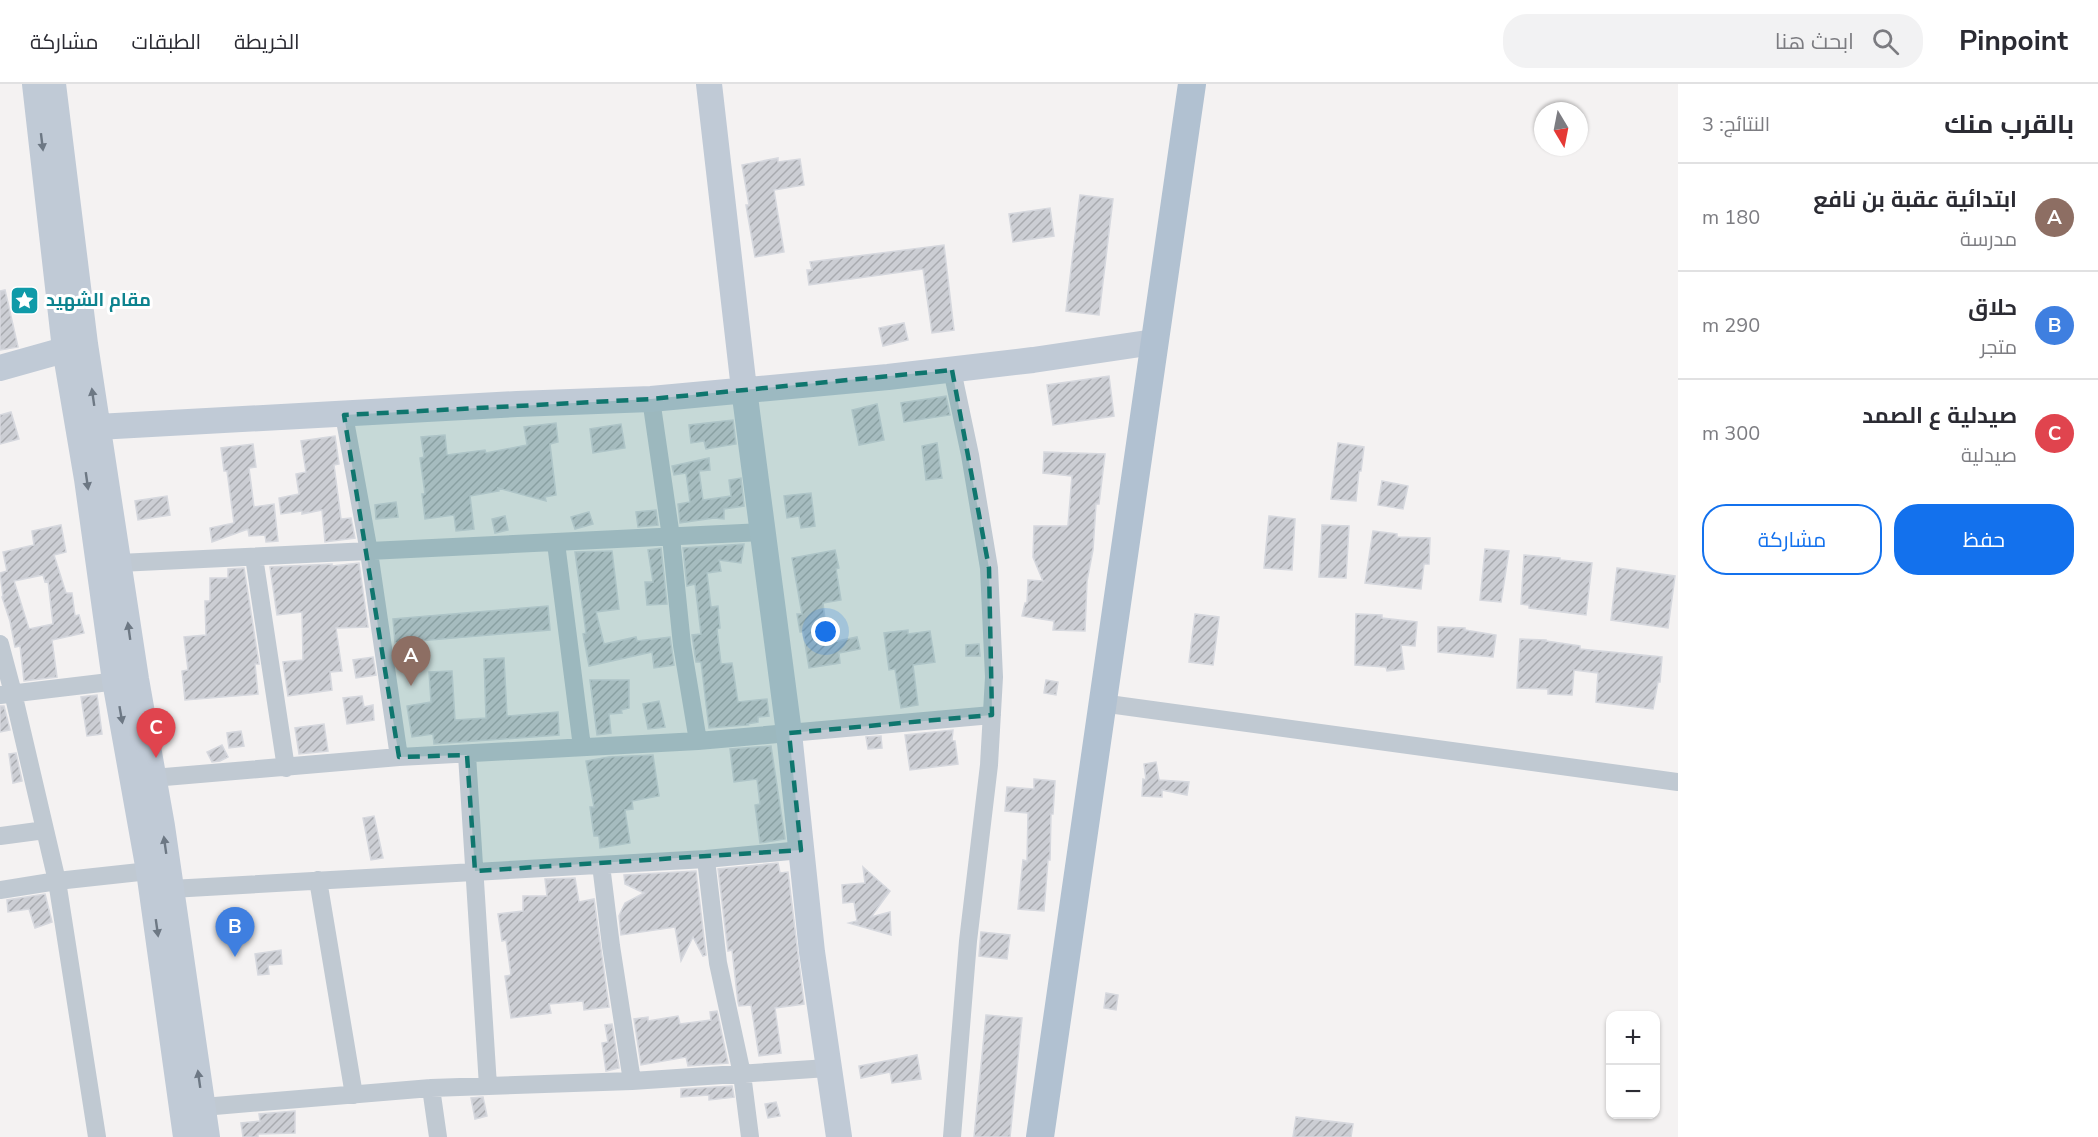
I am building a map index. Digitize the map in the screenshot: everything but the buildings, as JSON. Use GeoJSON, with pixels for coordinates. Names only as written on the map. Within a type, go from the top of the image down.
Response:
{"type":"FeatureCollection","features":[{"type":"Feature","properties":{"kind":"main road"},"geometry":{"type":"LineString","coordinates":[[1040,1137],[1101,703],[1180,84]]}},
{"type":"Feature","properties":{"kind":"main road"},"geometry":{"type":"LineString","coordinates":[[1030,1137],[1148,343],[1192,84]]}},
{"type":"Feature","properties":{"kind":"street"},"geometry":{"type":"LineString","coordinates":[[35,84],[126,680],[149,871],[186,1137]]}},
{"type":"Feature","properties":{"kind":"street"},"geometry":{"type":"LineString","coordinates":[[52,84],[75,347]]}},
{"type":"Feature","properties":{"kind":"street"},"geometry":{"type":"LineString","coordinates":[[709,84],[744,389],[789,733],[812,952],[839,1137]]}},
{"type":"Feature","properties":{"kind":"street"},"geometry":{"type":"LineString","coordinates":[[88,427],[651,399],[952,370],[1148,343]]}},
{"type":"Feature","properties":{"kind":"street"},"geometry":{"type":"LineString","coordinates":[[0,368],[75,347]]}},
{"type":"Feature","properties":{"kind":"street"},"geometry":{"type":"LineString","coordinates":[[952,370],[970,455],[989,568],[994,677],[989,765],[968,941],[952,1137]]}},
{"type":"Feature","properties":{"kind":"street"},"geometry":{"type":"LineString","coordinates":[[651,399],[671,537],[681,645],[698,741]]}},
{"type":"Feature","properties":{"kind":"street"},"geometry":{"type":"LineString","coordinates":[[344,415],[369,552],[399,757]]}},
{"type":"Feature","properties":{"kind":"street"},"geometry":{"type":"LineString","coordinates":[[88,427],[119,563],[126,680],[153,778],[207,1137]]}},
{"type":"Feature","properties":{"kind":"street"},"geometry":{"type":"LineString","coordinates":[[119,563],[763,532]]}},
{"type":"Feature","properties":{"kind":"street"},"geometry":{"type":"LineString","coordinates":[[556,543],[582,747]]}},
{"type":"Feature","properties":{"kind":"street"},"geometry":{"type":"LineString","coordinates":[[254,556],[286,768]]}},
{"type":"Feature","properties":{"kind":"street"},"geometry":{"type":"LineString","coordinates":[[0,644],[7,694],[57,881],[98,1137]]}},
{"type":"Feature","properties":{"kind":"street"},"geometry":{"type":"LineString","coordinates":[[7,694],[126,680]]}},
{"type":"Feature","properties":{"kind":"street"},"geometry":{"type":"LineString","coordinates":[[1101,703],[1678,782]]}},
{"type":"Feature","properties":{"kind":"street"},"geometry":{"type":"LineString","coordinates":[[153,778],[399,757],[698,741],[992,715]]}},
{"type":"Feature","properties":{"kind":"street"},"geometry":{"type":"LineString","coordinates":[[467,755],[488,1086]]}},
{"type":"Feature","properties":{"kind":"street"},"geometry":{"type":"LineString","coordinates":[[0,836],[45,830]]}},
{"type":"Feature","properties":{"kind":"street"},"geometry":{"type":"LineString","coordinates":[[171,889],[706,859],[801,850]]}},
{"type":"Feature","properties":{"kind":"street"},"geometry":{"type":"LineString","coordinates":[[706,859],[718,963],[742,1074],[750,1137]]}},
{"type":"Feature","properties":{"kind":"street"},"geometry":{"type":"LineString","coordinates":[[601,865],[632,1081]]}},
{"type":"Feature","properties":{"kind":"street"},"geometry":{"type":"LineString","coordinates":[[0,890],[149,871]]}},
{"type":"Feature","properties":{"kind":"street"},"geometry":{"type":"LineString","coordinates":[[318,880],[354,1095]]}},
{"type":"Feature","properties":{"kind":"street"},"geometry":{"type":"LineString","coordinates":[[203,1107],[431,1088],[632,1081],[828,1068]]}},
{"type":"Feature","properties":{"kind":"street"},"geometry":{"type":"LineString","coordinates":[[431,1088],[438,1137]]}},
{"type":"Feature","properties":{"kind":"highlighted area"},"geometry":{"type":"Polygon","coordinates":[[[952,370],[989,568],[992,715],[789,733],[801,850],[475,871],[467,755],[399,757],[344,415],[651,399],[952,370]]]}},
{"type":"Feature","properties":{"kind":"place","name":"مقام الشهيد"},"geometry":{"type":"Point","coordinates":[25,300]}},
{"type":"Feature","properties":{"kind":"place","name":"ابتدائية عقبة بن نافع"},"geometry":{"type":"Point","coordinates":[411,686]}},
{"type":"Feature","properties":{"kind":"place","name":"صيدلية ع الصمد"},"geometry":{"type":"Point","coordinates":[156,758]}},
{"type":"Feature","properties":{"kind":"place","name":"حلاق"},"geometry":{"type":"Point","coordinates":[235,957]}}]}
